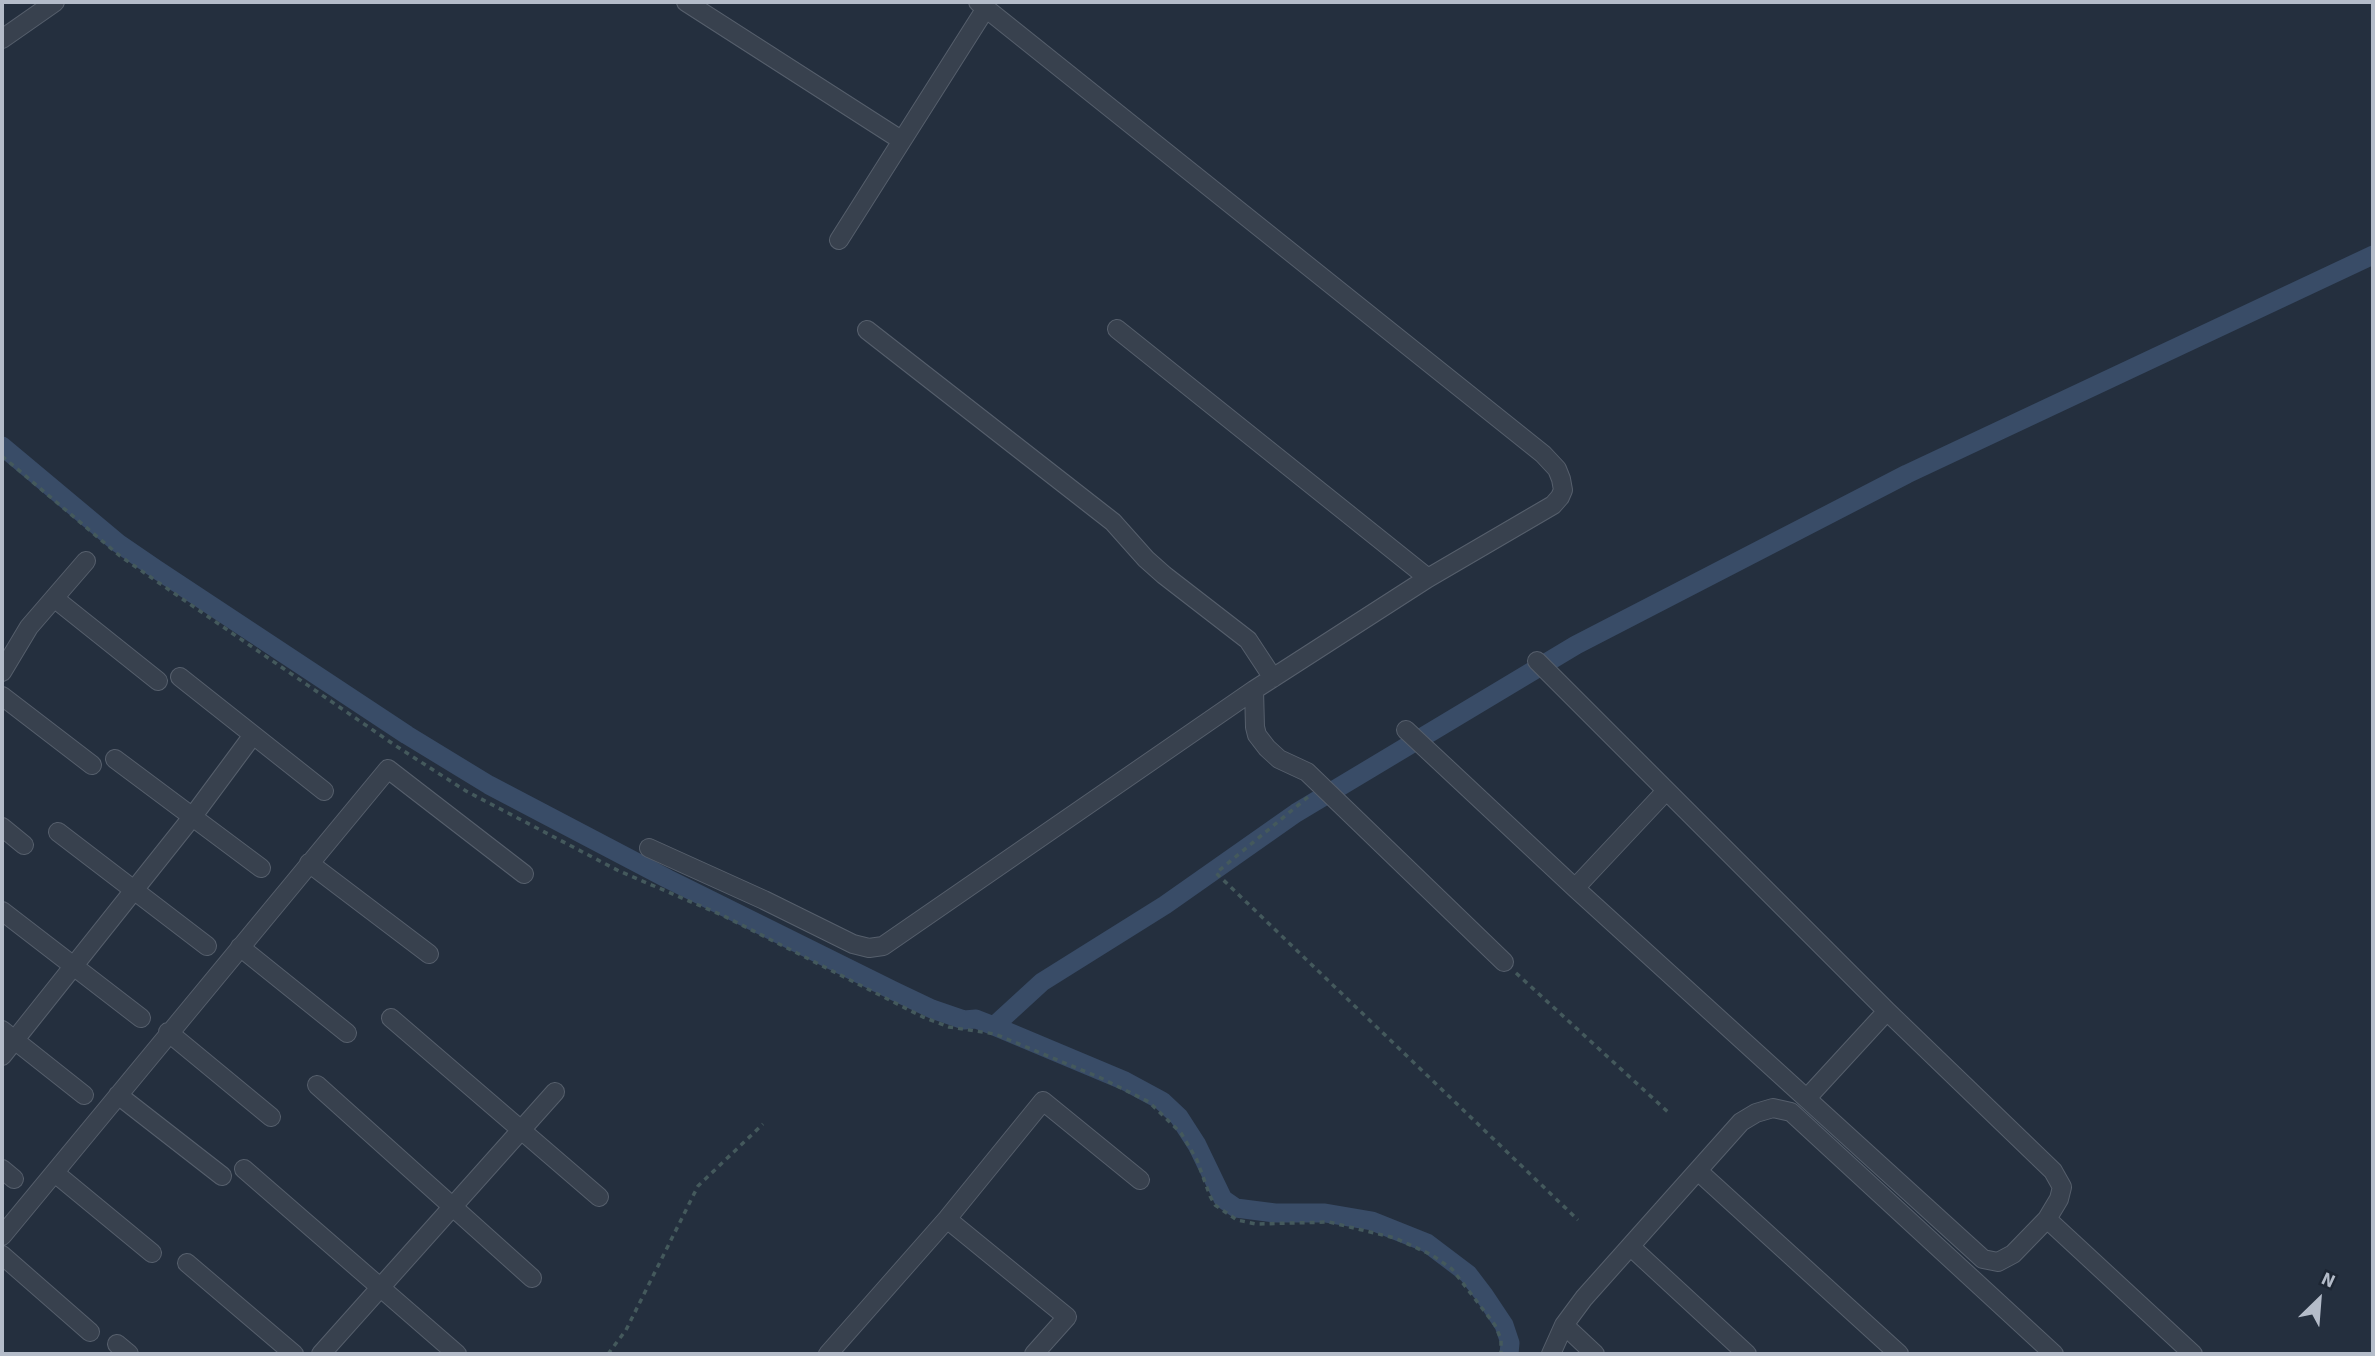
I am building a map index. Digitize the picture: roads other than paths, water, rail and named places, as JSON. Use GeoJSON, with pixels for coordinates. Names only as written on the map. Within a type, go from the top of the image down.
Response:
{"type":"FeatureCollection","features":[{"type":"Feature","properties":{"kind":"street"},"geometry":{"type":"LineString","coordinates":[[2,39],[55,2]]}},
{"type":"Feature","properties":{"kind":"street"},"geometry":{"type":"LineString","coordinates":[[686,2],[901,140]]}},
{"type":"Feature","properties":{"kind":"street"},"geometry":{"type":"LineString","coordinates":[[649,848],[853,944],[869,948],[883,947],[1254,690],[1428,578],[1553,505],[1563,490],[1557,469],[1543,454],[982,5],[839,240]]}},
{"type":"Feature","properties":{"kind":"street"},"geometry":{"type":"LineString","coordinates":[[1117,329],[1428,578]]}},
{"type":"Feature","properties":{"kind":"street"},"geometry":{"type":"LineString","coordinates":[[867,330],[1112,522],[1155,567],[1248,640],[1273,678]]}},
{"type":"Feature","properties":{"kind":"street"},"geometry":{"type":"LineString","coordinates":[[2,672],[29,627],[86,561]]}},
{"type":"Feature","properties":{"kind":"street"},"geometry":{"type":"LineString","coordinates":[[54,598],[158,681]]}},
{"type":"Feature","properties":{"kind":"street"},"geometry":{"type":"LineString","coordinates":[[1406,730],[1575,888],[1983,1259],[1998,1262],[2013,1254],[2046,1219],[2059,1199],[2062,1187],[2053,1171],[1886,1011],[1537,661]]}},
{"type":"Feature","properties":{"kind":"street"},"geometry":{"type":"LineString","coordinates":[[180,677],[324,791]]}},
{"type":"Feature","properties":{"kind":"street"},"geometry":{"type":"LineString","coordinates":[[1254,690],[1257,735],[1272,754],[1307,772],[1504,962]]}},
{"type":"Feature","properties":{"kind":"street"},"geometry":{"type":"LineString","coordinates":[[2,695],[92,765]]}},
{"type":"Feature","properties":{"kind":"street"},"geometry":{"type":"LineString","coordinates":[[2,1056],[8,1035],[73,966],[253,735]]}},
{"type":"Feature","properties":{"kind":"street"},"geometry":{"type":"LineString","coordinates":[[115,759],[261,868]]}},
{"type":"Feature","properties":{"kind":"street"},"geometry":{"type":"LineString","coordinates":[[2,1236],[388,769],[524,874]]}},
{"type":"Feature","properties":{"kind":"street"},"geometry":{"type":"LineString","coordinates":[[1575,888],[1666,791]]}},
{"type":"Feature","properties":{"kind":"street"},"geometry":{"type":"LineString","coordinates":[[2,827],[24,845]]}},
{"type":"Feature","properties":{"kind":"street"},"geometry":{"type":"LineString","coordinates":[[58,832],[207,946]]}},
{"type":"Feature","properties":{"kind":"street"},"geometry":{"type":"LineString","coordinates":[[309,863],[429,954]]}},
{"type":"Feature","properties":{"kind":"street"},"geometry":{"type":"LineString","coordinates":[[2,911],[141,1018]]}},
{"type":"Feature","properties":{"kind":"street"},"geometry":{"type":"LineString","coordinates":[[240,947],[347,1032]]}},
{"type":"Feature","properties":{"kind":"street"},"geometry":{"type":"LineString","coordinates":[[1807,1098],[1886,1011]]}},
{"type":"Feature","properties":{"kind":"street"},"geometry":{"type":"LineString","coordinates":[[391,1018],[599,1197]]}},
{"type":"Feature","properties":{"kind":"street"},"geometry":{"type":"LineString","coordinates":[[169,1031],[271,1116]]}},
{"type":"Feature","properties":{"kind":"street"},"geometry":{"type":"LineString","coordinates":[[8,1035],[84,1095]]}},
{"type":"Feature","properties":{"kind":"street"},"geometry":{"type":"LineString","coordinates":[[317,1085],[532,1278]]}},
{"type":"Feature","properties":{"kind":"street"},"geometry":{"type":"LineString","coordinates":[[321,1354],[555,1092]]}},
{"type":"Feature","properties":{"kind":"street"},"geometry":{"type":"LineString","coordinates":[[118,1095],[222,1176]]}},
{"type":"Feature","properties":{"kind":"street"},"geometry":{"type":"LineString","coordinates":[[828,1354],[947,1219],[1043,1101],[1140,1180]]}},
{"type":"Feature","properties":{"kind":"street"},"geometry":{"type":"LineString","coordinates":[[1552,1354],[1564,1325],[1584,1298],[1741,1122],[1756,1113],[1773,1108],[1791,1112],[2054,1354]]}},
{"type":"Feature","properties":{"kind":"street"},"geometry":{"type":"LineString","coordinates":[[244,1169],[457,1354]]}},
{"type":"Feature","properties":{"kind":"street"},"geometry":{"type":"LineString","coordinates":[[1698,1171],[1899,1354]]}},
{"type":"Feature","properties":{"kind":"street"},"geometry":{"type":"LineString","coordinates":[[55,1173],[152,1253]]}},
{"type":"Feature","properties":{"kind":"street"},"geometry":{"type":"LineString","coordinates":[[947,1219],[1067,1317],[1034,1354]]}},
{"type":"Feature","properties":{"kind":"street"},"geometry":{"type":"LineString","coordinates":[[2046,1219],[2193,1354]]}},
{"type":"Feature","properties":{"kind":"street"},"geometry":{"type":"LineString","coordinates":[[1631,1247],[1748,1354]]}},
{"type":"Feature","properties":{"kind":"street"},"geometry":{"type":"LineString","coordinates":[[2,1255],[90,1332]]}},
{"type":"Feature","properties":{"kind":"street"},"geometry":{"type":"LineString","coordinates":[[187,1264],[294,1354]]}},
{"type":"Feature","properties":{"kind":"street"},"geometry":{"type":"LineString","coordinates":[[1564,1325],[1595,1354]]}},
{"type":"Feature","properties":{"kind":"waterway"},"geometry":{"type":"LineString","coordinates":[[994,1026],[1042,982],[1165,905],[1296,813],[1576,645],[1907,474],[2373,255]]}},
{"type":"Feature","properties":{"kind":"waterway"},"geometry":{"type":"LineString","coordinates":[[2,446],[118,543],[407,735],[489,785],[668,879],[932,1009],[964,1020],[976,1019],[994,1026],[1125,1081],[1162,1101],[1179,1117],[1197,1145],[1223,1199],[1236,1208],[1275,1213],[1325,1213],[1372,1221],[1427,1243],[1468,1274],[1484,1295],[1504,1325],[1510,1343],[1509,1354]]}}]}
